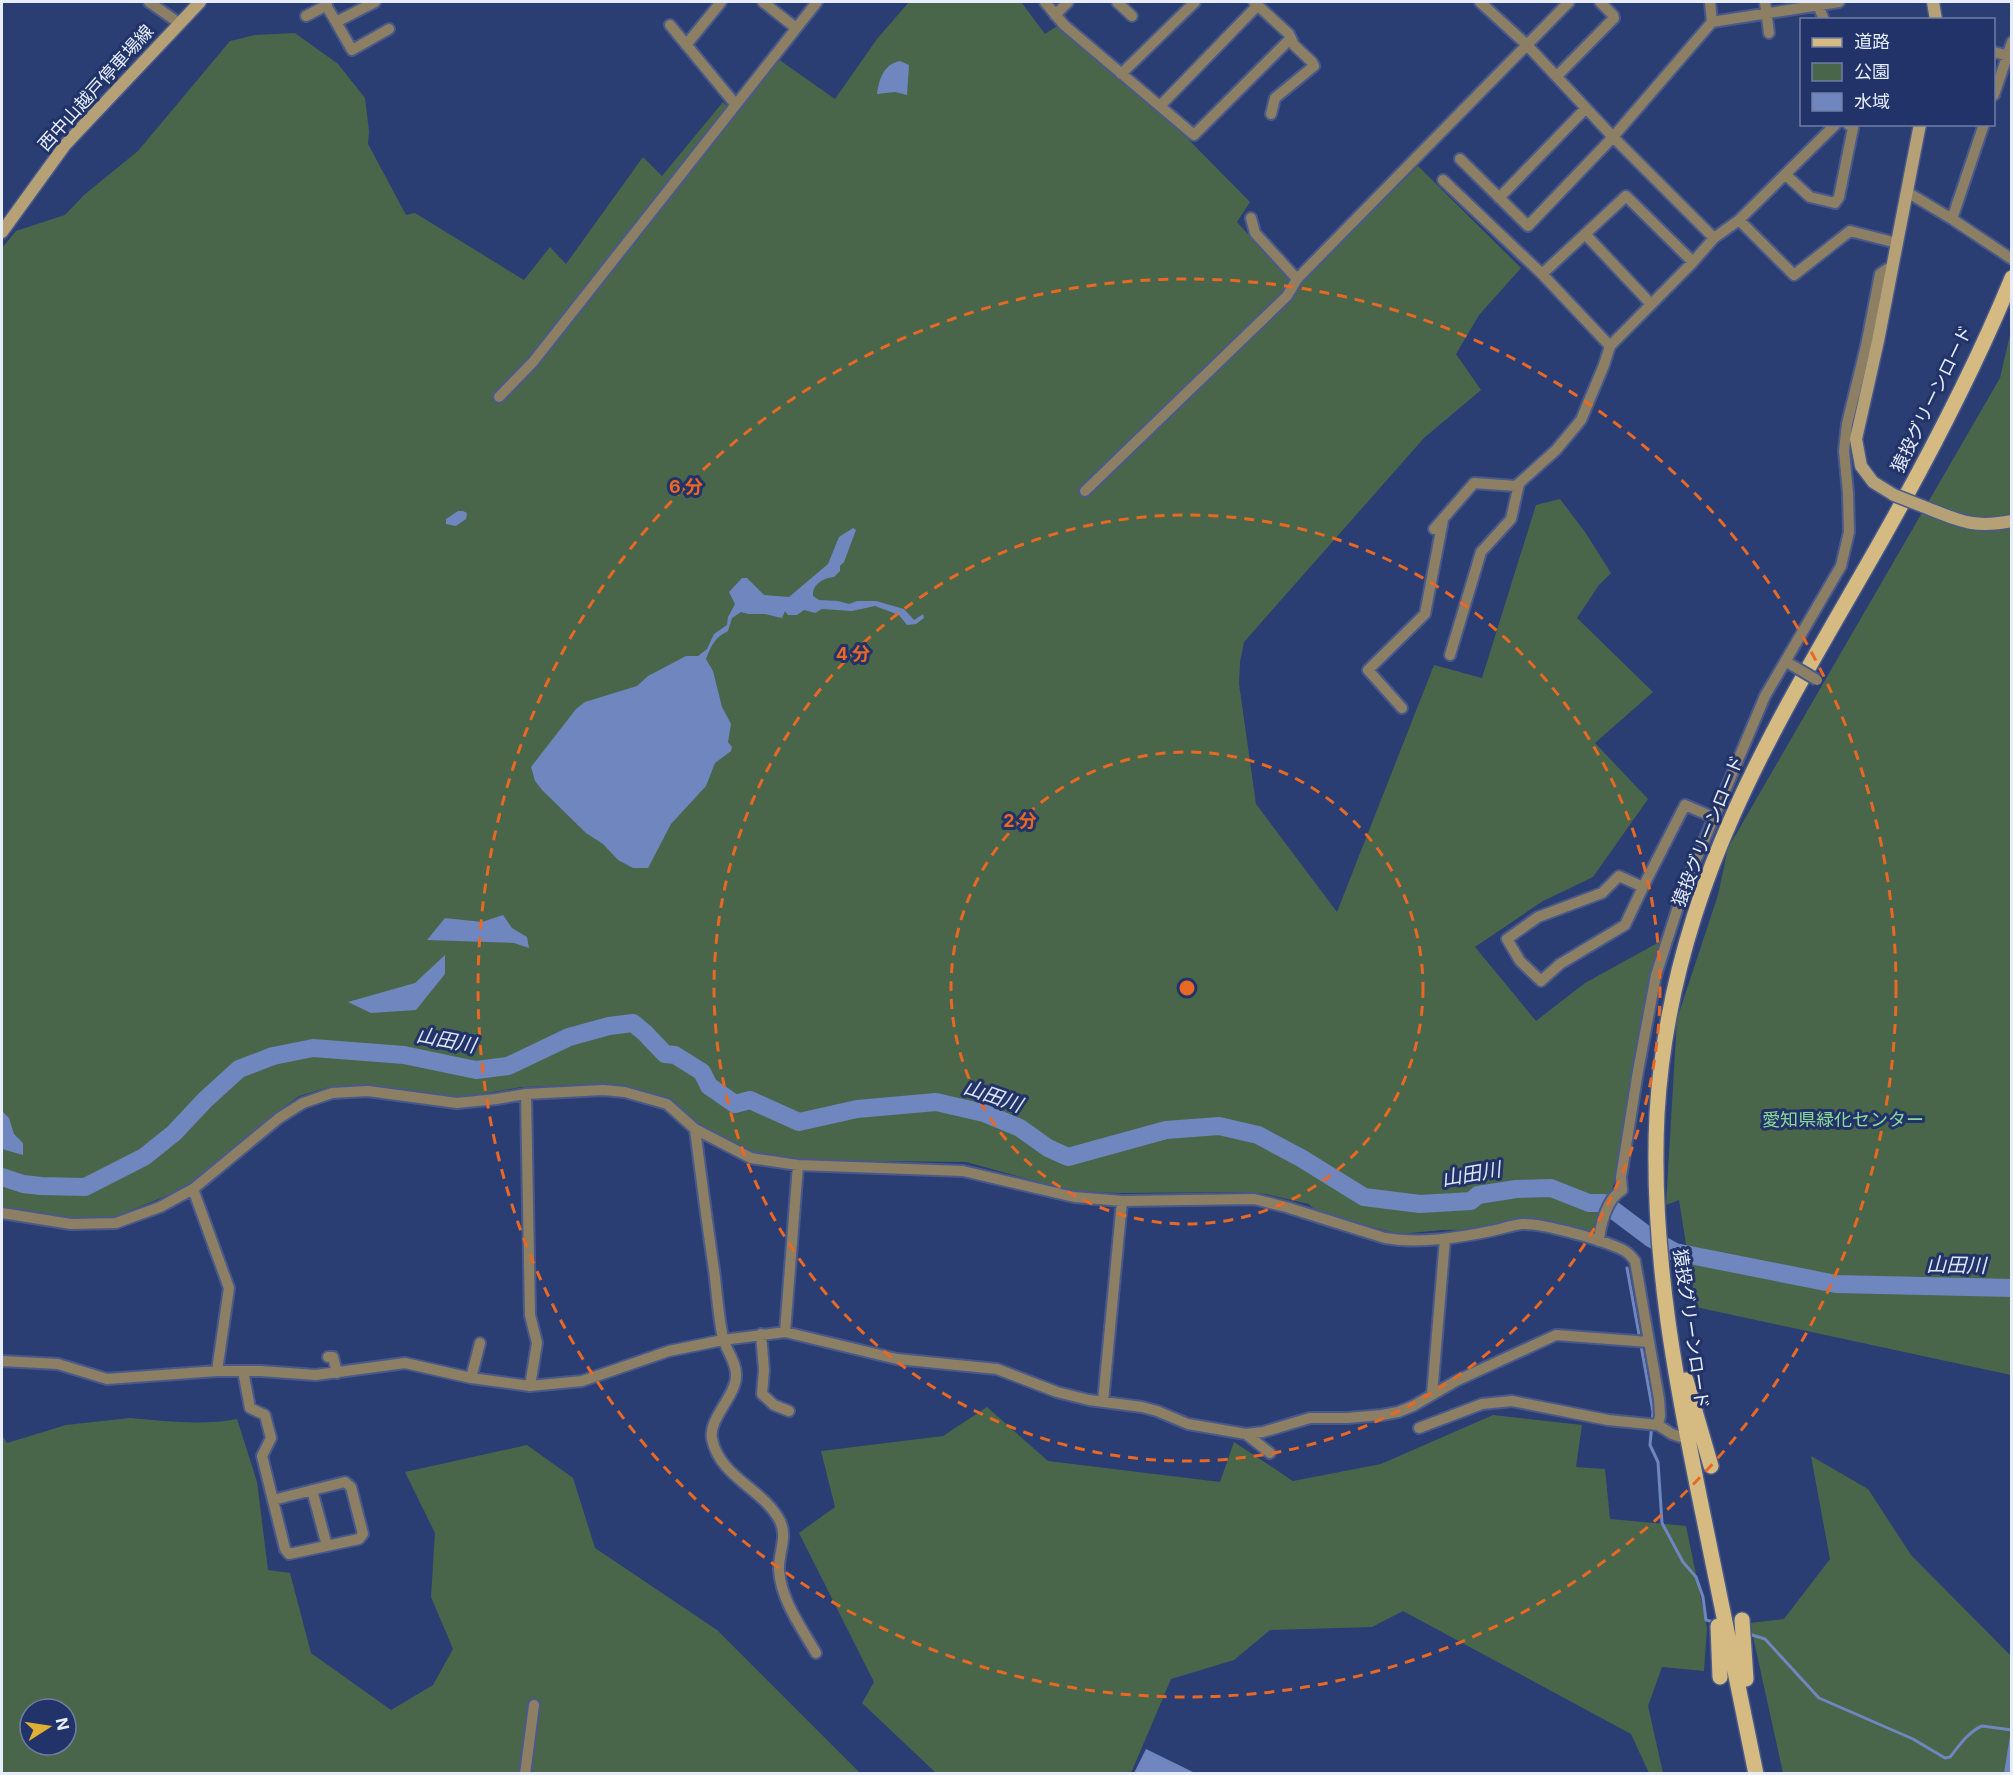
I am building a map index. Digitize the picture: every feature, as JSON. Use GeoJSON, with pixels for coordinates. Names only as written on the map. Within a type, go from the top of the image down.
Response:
{"type":"FeatureCollection","features":[{"type":"Feature","properties":{"kind":"main road","name":"猿投グリーンロード"},"geometry":{"type":"LineString","coordinates":[[1756,1773],[1693,1467],[1666,1307],[1661,1262],[1657,1220],[1657,1112],[1674,989],[1692,921],[1711,868],[1759,759],[1935,441],[2012,278]]}},
{"type":"Feature","properties":{"kind":"main road"},"geometry":{"type":"LineString","coordinates":[[1666,1307],[1711,1466]]}},
{"type":"Feature","properties":{"kind":"main road"},"geometry":{"type":"LineString","coordinates":[[1693,1467],[1695,1491],[1717,1612],[1720,1677]]}},
{"type":"Feature","properties":{"kind":"main road"},"geometry":{"type":"LineString","coordinates":[[1742,1620],[1746,1682],[1761,1773]]}},
{"type":"Feature","properties":{"kind":"street"},"geometry":{"type":"LineString","coordinates":[[149,2],[179,23]]}},
{"type":"Feature","properties":{"kind":"street","name":"西中山越戸停車場線"},"geometry":{"type":"LineString","coordinates":[[2,232],[65,145],[200,2]]}},
{"type":"Feature","properties":{"kind":"street"},"geometry":{"type":"LineString","coordinates":[[336,22],[375,2]]}},
{"type":"Feature","properties":{"kind":"street"},"geometry":{"type":"LineString","coordinates":[[686,45],[721,2]]}},
{"type":"Feature","properties":{"kind":"street"},"geometry":{"type":"LineString","coordinates":[[763,2],[796,28]]}},
{"type":"Feature","properties":{"kind":"street"},"geometry":{"type":"LineString","coordinates":[[499,397],[532,362],[817,2]]}},
{"type":"Feature","properties":{"kind":"street"},"geometry":{"type":"LineString","coordinates":[[1045,2],[1055,15],[1121,74],[1161,105],[1194,135],[1291,38]]}},
{"type":"Feature","properties":{"kind":"street"},"geometry":{"type":"LineString","coordinates":[[1055,15],[1068,2]]}},
{"type":"Feature","properties":{"kind":"street"},"geometry":{"type":"LineString","coordinates":[[1117,2],[1132,16]]}},
{"type":"Feature","properties":{"kind":"street"},"geometry":{"type":"LineString","coordinates":[[1121,74],[1195,2]]}},
{"type":"Feature","properties":{"kind":"street"},"geometry":{"type":"LineString","coordinates":[[1480,2],[1526,44],[1613,137],[1714,238]]}},
{"type":"Feature","properties":{"kind":"street"},"geometry":{"type":"LineString","coordinates":[[1085,491],[1287,296],[1297,279],[1569,2]]}},
{"type":"Feature","properties":{"kind":"street"},"geometry":{"type":"LineString","coordinates":[[1557,76],[1614,18],[1600,2]]}},
{"type":"Feature","properties":{"kind":"street"},"geometry":{"type":"LineString","coordinates":[[1710,2],[1712,21]]}},
{"type":"Feature","properties":{"kind":"street"},"geometry":{"type":"LineString","coordinates":[[1460,159],[1528,226],[1613,137],[1712,21],[1766,7],[1839,2]]}},
{"type":"Feature","properties":{"kind":"street"},"geometry":{"type":"LineString","coordinates":[[1933,2],[1936,18]]}},
{"type":"Feature","properties":{"kind":"street"},"geometry":{"type":"LineString","coordinates":[[306,16],[326,3],[352,50],[389,29]]}},
{"type":"Feature","properties":{"kind":"street"},"geometry":{"type":"LineString","coordinates":[[1161,105],[1256,3],[1291,38],[1294,45],[1314,66],[1275,98],[1272,114]]}},
{"type":"Feature","properties":{"kind":"street"},"geometry":{"type":"LineString","coordinates":[[1811,4],[1822,18]]}},
{"type":"Feature","properties":{"kind":"street"},"geometry":{"type":"LineString","coordinates":[[1766,7],[1769,33]]}},
{"type":"Feature","properties":{"kind":"street"},"geometry":{"type":"LineString","coordinates":[[670,25],[736,105]]}},
{"type":"Feature","properties":{"kind":"street"},"geometry":{"type":"LineString","coordinates":[[1995,93],[2012,42]]}},
{"type":"Feature","properties":{"kind":"street"},"geometry":{"type":"LineString","coordinates":[[1499,198],[1586,108]]}},
{"type":"Feature","properties":{"kind":"street"},"geometry":{"type":"LineString","coordinates":[[1434,529],[1474,483],[1516,486],[1556,450],[1581,420],[1610,346],[1714,238],[1739,220],[1834,126]]}},
{"type":"Feature","properties":{"kind":"street"},"geometry":{"type":"LineString","coordinates":[[1786,175],[1810,197],[1835,204],[1839,198],[1852,128],[1850,126]]}},
{"type":"Feature","properties":{"kind":"street"},"geometry":{"type":"LineString","coordinates":[[1920,126],[1856,439],[1861,466],[1873,482],[1894,495],[1967,524],[1993,525],[2012,522]]}},
{"type":"Feature","properties":{"kind":"street"},"geometry":{"type":"LineString","coordinates":[[1952,219],[1983,126]]}},
{"type":"Feature","properties":{"kind":"street"},"geometry":{"type":"LineString","coordinates":[[1443,180],[1542,274],[1610,346]]}},
{"type":"Feature","properties":{"kind":"street"},"geometry":{"type":"LineString","coordinates":[[1906,192],[1952,219],[2008,257]]}},
{"type":"Feature","properties":{"kind":"street"},"geometry":{"type":"LineString","coordinates":[[1542,274],[1626,196],[1693,262]]}},
{"type":"Feature","properties":{"kind":"street"},"geometry":{"type":"LineString","coordinates":[[1251,218],[1255,233],[1297,279]]}},
{"type":"Feature","properties":{"kind":"street"},"geometry":{"type":"LineString","coordinates":[[1739,220],[1794,274],[1850,231],[1897,243]]}},
{"type":"Feature","properties":{"kind":"street"},"geometry":{"type":"LineString","coordinates":[[1585,234],[1651,304]]}},
{"type":"Feature","properties":{"kind":"street"},"geometry":{"type":"LineString","coordinates":[[1599,1241],[1600,1230],[1613,1198],[1622,1190],[1621,1177],[1656,975],[1684,888],[1765,696],[1841,566],[1849,532],[1844,451],[1847,424],[1880,274],[1887,269],[1892,270]]}},
{"type":"Feature","properties":{"kind":"street"},"geometry":{"type":"LineString","coordinates":[[1450,655],[1481,552],[1511,519],[1519,484]]}},
{"type":"Feature","properties":{"kind":"street"},"geometry":{"type":"LineString","coordinates":[[1402,708],[1368,670],[1425,614],[1443,519]]}},
{"type":"Feature","properties":{"kind":"street"},"geometry":{"type":"LineString","coordinates":[[1796,643],[1801,646],[1790,664],[1817,680]]}},
{"type":"Feature","properties":{"kind":"street"},"geometry":{"type":"LineString","coordinates":[[1643,887],[1619,876],[1602,893],[1538,917],[1507,939],[1520,961],[1541,981],[1560,964],[1625,925],[1685,806],[1713,817]]}},
{"type":"Feature","properties":{"kind":"street"},"geometry":{"type":"LineString","coordinates":[[2,1213],[71,1224],[116,1223],[160,1207],[193,1189],[279,1118],[303,1103],[332,1093],[368,1091],[457,1103],[496,1100],[526,1094],[603,1090],[625,1092],[667,1104],[695,1129],[751,1158],[798,1166],[963,1171],[1074,1197],[1122,1202],[1254,1199],[1400,1241],[1445,1239],[1523,1224],[1552,1228],[1599,1241],[1623,1250],[1635,1261],[1659,1399],[1658,1425]]}},
{"type":"Feature","properties":{"kind":"street"},"geometry":{"type":"LineString","coordinates":[[526,1094],[530,1315],[537,1343],[530,1386]]}},
{"type":"Feature","properties":{"kind":"street"},"geometry":{"type":"LineString","coordinates":[[695,1129],[723,1340],[737,1373],[735,1384],[722,1407],[711,1436],[718,1458],[730,1473],[774,1510],[783,1527],[779,1563],[781,1584],[786,1600],[816,1653]]}},
{"type":"Feature","properties":{"kind":"street"},"geometry":{"type":"LineString","coordinates":[[785,1332],[798,1166]]}},
{"type":"Feature","properties":{"kind":"street"},"geometry":{"type":"LineString","coordinates":[[193,1189],[229,1288],[217,1371]]}},
{"type":"Feature","properties":{"kind":"street"},"geometry":{"type":"LineString","coordinates":[[1103,1402],[1122,1202]]}},
{"type":"Feature","properties":{"kind":"street"},"geometry":{"type":"LineString","coordinates":[[1432,1395],[1445,1239]]}},
{"type":"Feature","properties":{"kind":"street"},"geometry":{"type":"LineString","coordinates":[[2,1361],[58,1364],[108,1378],[217,1371],[304,1376],[405,1363],[471,1378],[530,1386],[582,1381],[669,1351],[723,1340],[785,1332],[897,1359],[997,1369],[1057,1392],[1103,1402],[1142,1407],[1188,1424],[1246,1434],[1263,1432],[1310,1418],[1383,1415],[1413,1406],[1456,1381],[1556,1335],[1649,1342]]}},
{"type":"Feature","properties":{"kind":"street"},"geometry":{"type":"LineString","coordinates":[[761,1334],[764,1370],[762,1395],[774,1405],[789,1411]]}},
{"type":"Feature","properties":{"kind":"street"},"geometry":{"type":"LineString","coordinates":[[471,1378],[480,1343]]}},
{"type":"Feature","properties":{"kind":"street"},"geometry":{"type":"LineString","coordinates":[[328,1357],[333,1358],[337,1373]]}},
{"type":"Feature","properties":{"kind":"street"},"geometry":{"type":"LineString","coordinates":[[243,1371],[250,1408],[265,1415],[271,1438],[262,1456],[285,1549],[289,1554],[359,1539],[363,1534],[351,1487],[345,1482],[273,1500]]}},
{"type":"Feature","properties":{"kind":"street"},"geometry":{"type":"LineString","coordinates":[[1419,1428],[1482,1404],[1512,1401],[1608,1420],[1658,1425],[1681,1437]]}},
{"type":"Feature","properties":{"kind":"street"},"geometry":{"type":"LineString","coordinates":[[1246,1434],[1270,1453]]}},
{"type":"Feature","properties":{"kind":"street"},"geometry":{"type":"LineString","coordinates":[[312,1490],[327,1546]]}},
{"type":"Feature","properties":{"kind":"street"},"geometry":{"type":"LineString","coordinates":[[525,1773],[534,1705]]}},
{"type":"Feature","properties":{"kind":"green space"},"geometry":{"type":"Polygon","coordinates":[[[909,2],[1021,2],[1045,34],[1059,25],[1187,138],[1250,202],[1237,222],[1295,287],[1418,166],[1521,268],[1479,315],[1456,354],[1481,390],[1424,438],[1244,642],[1239,684],[1256,804],[1337,912],[1434,665],[1482,678],[1536,505],[1560,499],[1585,532],[1611,573],[1599,585],[1577,618],[1653,692],[1595,743],[1648,799],[1593,877],[1543,901],[1475,947],[1536,1021],[1585,983],[1661,941],[1641,1021],[1615,1181],[1594,1235],[1565,1228],[1442,1230],[1399,1234],[1317,1212],[1309,1204],[1266,1194],[1072,1191],[966,1162],[797,1160],[752,1153],[698,1124],[669,1098],[629,1087],[600,1084],[522,1087],[457,1098],[367,1087],[329,1087],[299,1096],[187,1187],[113,1218],[71,1219],[13,1211],[2,1207],[2,248],[16,231],[65,215],[84,195],[138,151],[230,41],[255,35],[295,33],[338,64],[365,98],[369,131],[368,144],[406,215],[415,213],[524,280],[550,247],[566,264],[643,157],[662,176],[723,102],[734,113],[778,59],[835,99],[877,39],[909,2]]]}},
{"type":"Feature","properties":{"kind":"green space","name":"愛知県緑化センター"},"geometry":{"type":"Polygon","coordinates":[[[2011,334],[2011,1375],[1696,1307],[1679,1200],[1666,1205],[1677,1019],[1718,895],[1728,848],[2000,378],[2011,334]]]}},
{"type":"Feature","properties":{"kind":"green space"},"geometry":{"type":"Polygon","coordinates":[[[987,1407],[1048,1461],[1220,1482],[1234,1442],[1293,1481],[1381,1464],[1493,1415],[1582,1425],[1576,1467],[1605,1469],[1610,1519],[1686,1526],[1707,1628],[1704,1671],[1662,1667],[1648,1706],[1663,1773],[1649,1773],[1631,1734],[1403,1611],[1372,1627],[1270,1630],[1234,1660],[1171,1679],[1131,1773],[936,1773],[862,1703],[874,1682],[799,1533],[835,1507],[821,1451],[943,1436],[987,1407]]]}},
{"type":"Feature","properties":{"kind":"green space"},"geometry":{"type":"Polygon","coordinates":[[[130,1418],[197,1423],[237,1419],[257,1482],[268,1570],[290,1573],[311,1653],[391,1710],[433,1685],[453,1649],[431,1597],[435,1533],[405,1472],[527,1445],[573,1478],[595,1548],[717,1630],[860,1773],[2,1773],[2,1435],[7,1443],[66,1425],[130,1418]]]}},
{"type":"Feature","properties":{"kind":"green space"},"geometry":{"type":"Polygon","coordinates":[[[1811,1456],[1868,1489],[1911,1555],[2011,1656],[2011,1773],[1783,1773],[1750,1623],[1784,1619],[1830,1559],[1811,1456]]]}},
{"type":"Feature","properties":{"kind":"water"},"geometry":{"type":"Polygon","coordinates":[[[900,61],[909,65],[907,95],[895,92],[877,94],[883,73],[890,65],[900,61]]]}},
{"type":"Feature","properties":{"kind":"water"},"geometry":{"type":"Polygon","coordinates":[[[458,511],[467,513],[466,519],[456,526],[446,524],[446,519],[458,511]]]}},
{"type":"Feature","properties":{"kind":"water"},"geometry":{"type":"Polygon","coordinates":[[[853,528],[856,530],[844,562],[840,566],[840,571],[834,577],[819,582],[814,588],[813,596],[819,600],[849,604],[857,601],[876,601],[904,609],[914,620],[923,614],[924,618],[916,624],[907,625],[899,615],[875,606],[852,611],[822,609],[815,613],[804,610],[797,615],[788,615],[785,611],[782,618],[741,612],[732,618],[728,631],[714,642],[706,659],[713,671],[722,707],[731,724],[728,742],[732,747],[731,751],[715,763],[706,786],[671,824],[648,868],[633,868],[618,860],[603,844],[586,833],[542,790],[535,781],[531,767],[576,709],[585,702],[637,686],[648,676],[686,656],[698,656],[707,649],[714,634],[727,625],[728,617],[735,604],[729,592],[742,578],[747,578],[764,595],[789,597],[828,564],[839,537],[853,528]]]}},
{"type":"Feature","properties":{"kind":"water"},"geometry":{"type":"Polygon","coordinates":[[[503,915],[512,928],[527,937],[529,948],[514,943],[427,940],[445,918],[482,922],[503,915]]]}},
{"type":"Feature","properties":{"kind":"water"},"geometry":{"type":"Polygon","coordinates":[[[445,955],[445,974],[416,1010],[371,1013],[348,1002],[415,983],[445,955]]]}},
{"type":"Feature","properties":{"kind":"water"},"geometry":{"type":"Polygon","coordinates":[[[2,1111],[9,1118],[14,1134],[23,1143],[23,1155],[2,1149],[2,1111]]]}},
{"type":"Feature","properties":{"kind":"water"},"geometry":{"type":"Polygon","coordinates":[[[2010,1736],[2012,1736],[2011,1773],[2004,1773],[2010,1736]]]}},
{"type":"Feature","properties":{"kind":"water"},"geometry":{"type":"Polygon","coordinates":[[[1146,1749],[1195,1773],[1134,1773],[1146,1749]]]}},
{"type":"Feature","properties":{"kind":"waterway","name":"山田川"},"geometry":{"type":"LineString","coordinates":[[2,1177],[23,1184],[85,1187],[144,1157],[174,1133],[239,1069],[273,1056],[313,1048],[404,1055],[476,1070],[508,1066],[569,1037],[609,1026],[633,1023],[665,1054],[675,1055],[702,1072],[709,1086],[735,1104],[750,1100],[799,1122],[857,1109],[936,1102],[984,1113],[1020,1128],[1048,1148],[1068,1157],[1166,1130],[1219,1126],[1258,1135],[1301,1158],[1364,1197],[1420,1204],[1471,1201],[1478,1195],[1516,1189],[1551,1188],[1589,1203],[1604,1203],[1652,1239],[1675,1252],[1836,1284],[2012,1288]]}},
{"type":"Feature","properties":{"kind":"waterway"},"geometry":{"type":"LineString","coordinates":[[1627,1268],[1653,1412],[1650,1445],[1658,1462],[1662,1523],[1683,1562],[1696,1577],[1703,1597],[1706,1620],[1714,1622]]}},
{"type":"Feature","properties":{"kind":"waterway"},"geometry":{"type":"LineString","coordinates":[[1749,1634],[1765,1639],[1819,1698],[1913,1739],[1945,1758],[1950,1757],[1968,1736],[1982,1726],[2012,1730]]}}]}
